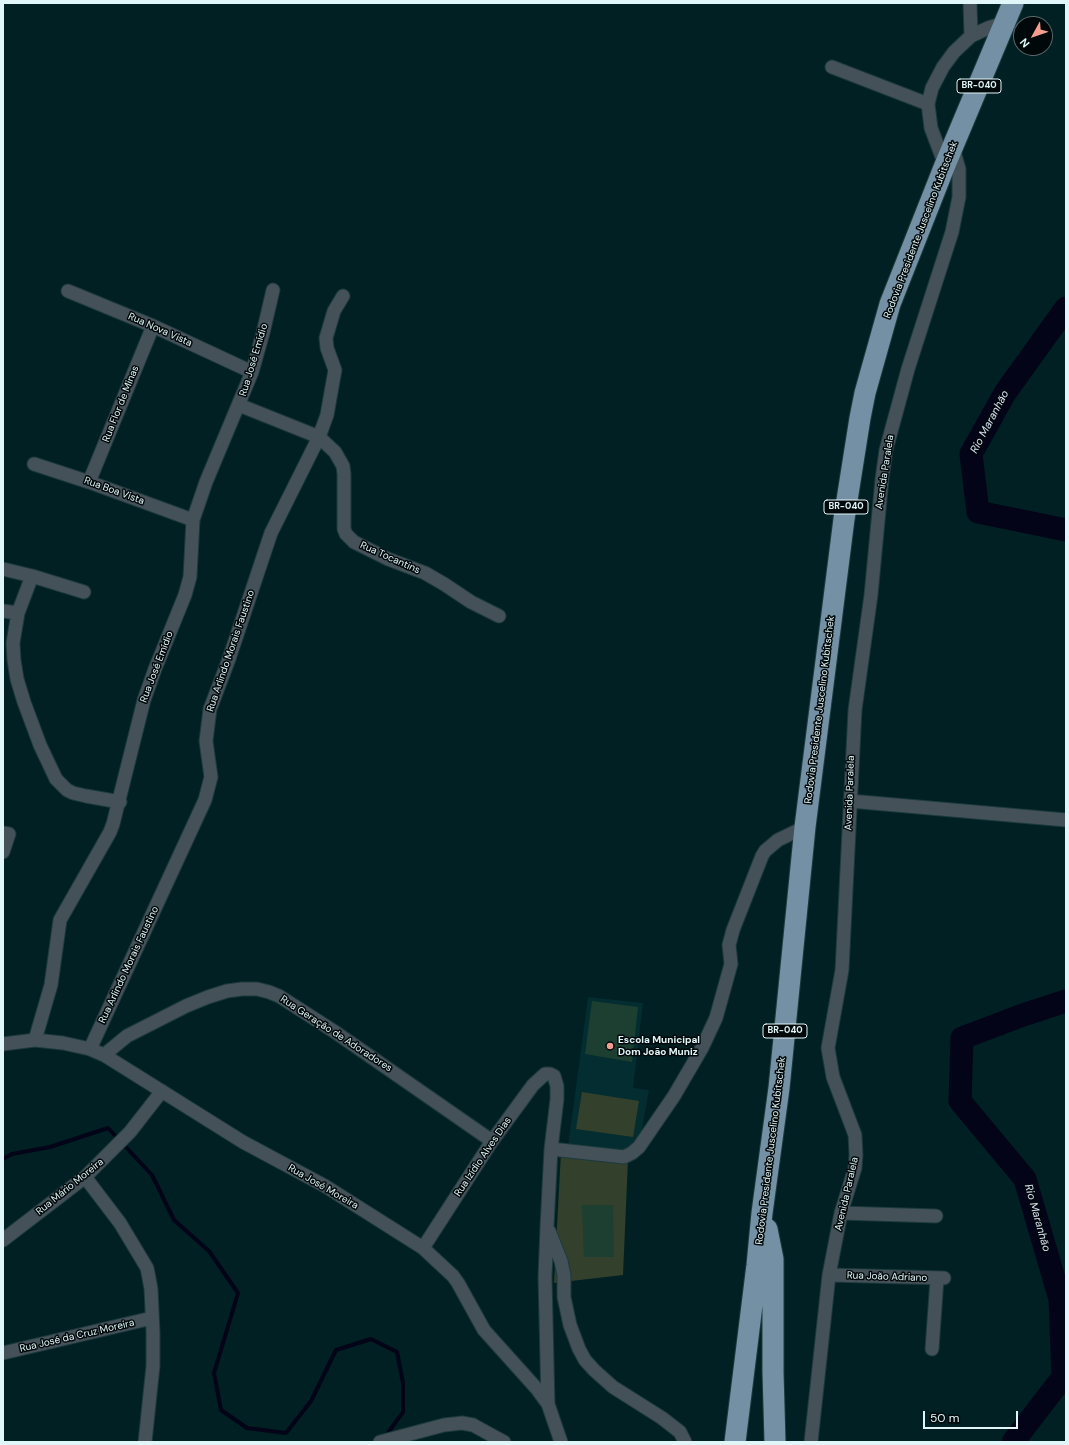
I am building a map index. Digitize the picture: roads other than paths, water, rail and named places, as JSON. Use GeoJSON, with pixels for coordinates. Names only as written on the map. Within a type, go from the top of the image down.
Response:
{"type":"FeatureCollection","features":[{"type":"Feature","properties":{"kind":"highway","name":"Rodovia Presidente Juscelino Kubitschek"},"geometry":{"type":"LineString","coordinates":[[735,1442],[758,1265],[762,1213],[779,1088],[805,827],[844,519],[862,405],[890,304],[1013,3]]}},
{"type":"Feature","properties":{"kind":"highway"},"geometry":{"type":"LineString","coordinates":[[762,1213],[773,1259],[772,1372],[775,1442]]}},
{"type":"Feature","properties":{"kind":"street"},"geometry":{"type":"LineString","coordinates":[[970,3],[971,36]]}},
{"type":"Feature","properties":{"kind":"street"},"geometry":{"type":"LineString","coordinates":[[832,67],[928,104],[932,88],[942,68],[954,52],[971,36],[988,28],[1004,23]]}},
{"type":"Feature","properties":{"kind":"street","name":"Avenida Paralela"},"geometry":{"type":"LineString","coordinates":[[811,1442],[830,1275],[841,1213],[855,1168],[856,1147],[852,1125],[833,1077],[828,1048],[842,970],[855,710],[871,595],[884,464],[886,450],[908,369],[952,232],[959,197],[959,168],[949,157],[932,128],[928,104]]}},
{"type":"Feature","properties":{"kind":"street","name":"Rua José Emídio"},"geometry":{"type":"LineString","coordinates":[[34,1040],[51,984],[60,920],[110,832],[120,802],[144,700],[185,595],[190,577],[193,520],[206,482],[252,372],[273,290]]}},
{"type":"Feature","properties":{"kind":"street","name":"Rua Nova Vista"},"geometry":{"type":"LineString","coordinates":[[68,291],[152,326],[252,372]]}},
{"type":"Feature","properties":{"kind":"street","name":"Rua Arlindo Morais Faustino"},"geometry":{"type":"LineString","coordinates":[[90,1049],[205,800],[211,777],[206,741],[207,721],[210,709],[271,533],[319,437],[327,414],[336,370],[327,348],[326,338],[334,311],[343,296]]}},
{"type":"Feature","properties":{"kind":"street","name":"Rua Flor de Minas"},"geometry":{"type":"LineString","coordinates":[[89,482],[152,326]]}},
{"type":"Feature","properties":{"kind":"street","name":"Rua Tocantins"},"geometry":{"type":"LineString","coordinates":[[239,405],[319,437],[335,452],[343,466],[345,484],[344,526],[346,534],[350,539],[361,546],[425,573],[471,602],[499,616]]}},
{"type":"Feature","properties":{"kind":"street","name":"Rua Boa Vista"},"geometry":{"type":"LineString","coordinates":[[34,464],[89,482],[193,520]]}},
{"type":"Feature","properties":{"kind":"street"},"geometry":{"type":"LineString","coordinates":[[3,569],[84,592]]}},
{"type":"Feature","properties":{"kind":"street"},"geometry":{"type":"LineString","coordinates":[[32,576],[18,613],[14,629],[12,650],[17,679],[40,746],[51,770],[61,785],[73,793],[120,802]]}},
{"type":"Feature","properties":{"kind":"street"},"geometry":{"type":"LineString","coordinates":[[3,611],[18,613]]}},
{"type":"Feature","properties":{"kind":"street"},"geometry":{"type":"LineString","coordinates":[[850,801],[1066,820]]}},
{"type":"Feature","properties":{"kind":"street"},"geometry":{"type":"LineString","coordinates":[[548,1404],[546,1277],[551,1149],[624,1157],[639,1147],[674,1096],[702,1048],[716,1018],[731,964],[729,945],[733,930],[765,850],[778,840],[805,827]]}},
{"type":"Feature","properties":{"kind":"street"},"geometry":{"type":"LineString","coordinates":[[3,852],[6,833]]}},
{"type":"Feature","properties":{"kind":"street","name":"Rua Geração de Adoradores"},"geometry":{"type":"LineString","coordinates":[[104,1055],[127,1036],[186,1006],[227,991],[257,989],[279,996],[386,1066],[492,1141]]}},
{"type":"Feature","properties":{"kind":"street","name":"Rua José Moreira"},"geometry":{"type":"LineString","coordinates":[[3,1044],[34,1040],[90,1049],[104,1055],[243,1142],[325,1186],[423,1248],[453,1276],[484,1330],[537,1389],[548,1404],[561,1442]]}},
{"type":"Feature","properties":{"kind":"street","name":"Rua Izídio Alves Dias"},"geometry":{"type":"LineString","coordinates":[[423,1248],[492,1141],[533,1085],[545,1074],[550,1074],[556,1079],[557,1086],[551,1149]]}},
{"type":"Feature","properties":{"kind":"street","name":"Rua Mário Moreira"},"geometry":{"type":"LineString","coordinates":[[3,1240],[85,1177],[115,1149],[162,1091]]}},
{"type":"Feature","properties":{"kind":"street"},"geometry":{"type":"LineString","coordinates":[[85,1177],[120,1222],[147,1268],[151,1289],[153,1366],[145,1442]]}},
{"type":"Feature","properties":{"kind":"street"},"geometry":{"type":"LineString","coordinates":[[841,1213],[936,1216]]}},
{"type":"Feature","properties":{"kind":"street"},"geometry":{"type":"LineString","coordinates":[[547,1226],[561,1261],[564,1275],[564,1297],[570,1325],[585,1360],[613,1387],[662,1418],[680,1432],[685,1442]]}},
{"type":"Feature","properties":{"kind":"street","name":"Rua João Adriano"},"geometry":{"type":"LineString","coordinates":[[830,1275],[941,1279],[932,1349]]}},
{"type":"Feature","properties":{"kind":"street","name":"Rua José da Cruz Moreira"},"geometry":{"type":"LineString","coordinates":[[3,1353],[152,1318]]}},
{"type":"Feature","properties":{"kind":"street"},"geometry":{"type":"LineString","coordinates":[[380,1442],[444,1425],[462,1423],[473,1425],[504,1442]]}},
{"type":"Feature","properties":{"kind":"waterway","name":"Rio Maranhão"},"geometry":{"type":"LineString","coordinates":[[1066,308],[1005,393],[971,454],[978,512],[1066,530]]}},
{"type":"Feature","properties":{"kind":"waterway","name":"Rio Maranhão"},"geometry":{"type":"LineString","coordinates":[[1013,1442],[1063,1377],[1060,1299],[1025,1179],[960,1101],[962,1038],[1023,1015],[1066,1001]]}},
{"type":"Feature","properties":{"kind":"waterway"},"geometry":{"type":"LineString","coordinates":[[3,1159],[12,1154],[50,1147],[108,1128],[152,1175],[174,1220],[209,1251],[238,1293],[214,1373],[221,1410],[247,1428],[286,1433],[311,1401],[336,1350],[371,1339],[397,1352],[403,1383],[403,1412],[385,1437]]}},
{"type":"Feature","properties":{"kind":"place","name":"Escola Municipal Dom João Muniz"},"geometry":{"type":"Point","coordinates":[610,1046]}}]}
